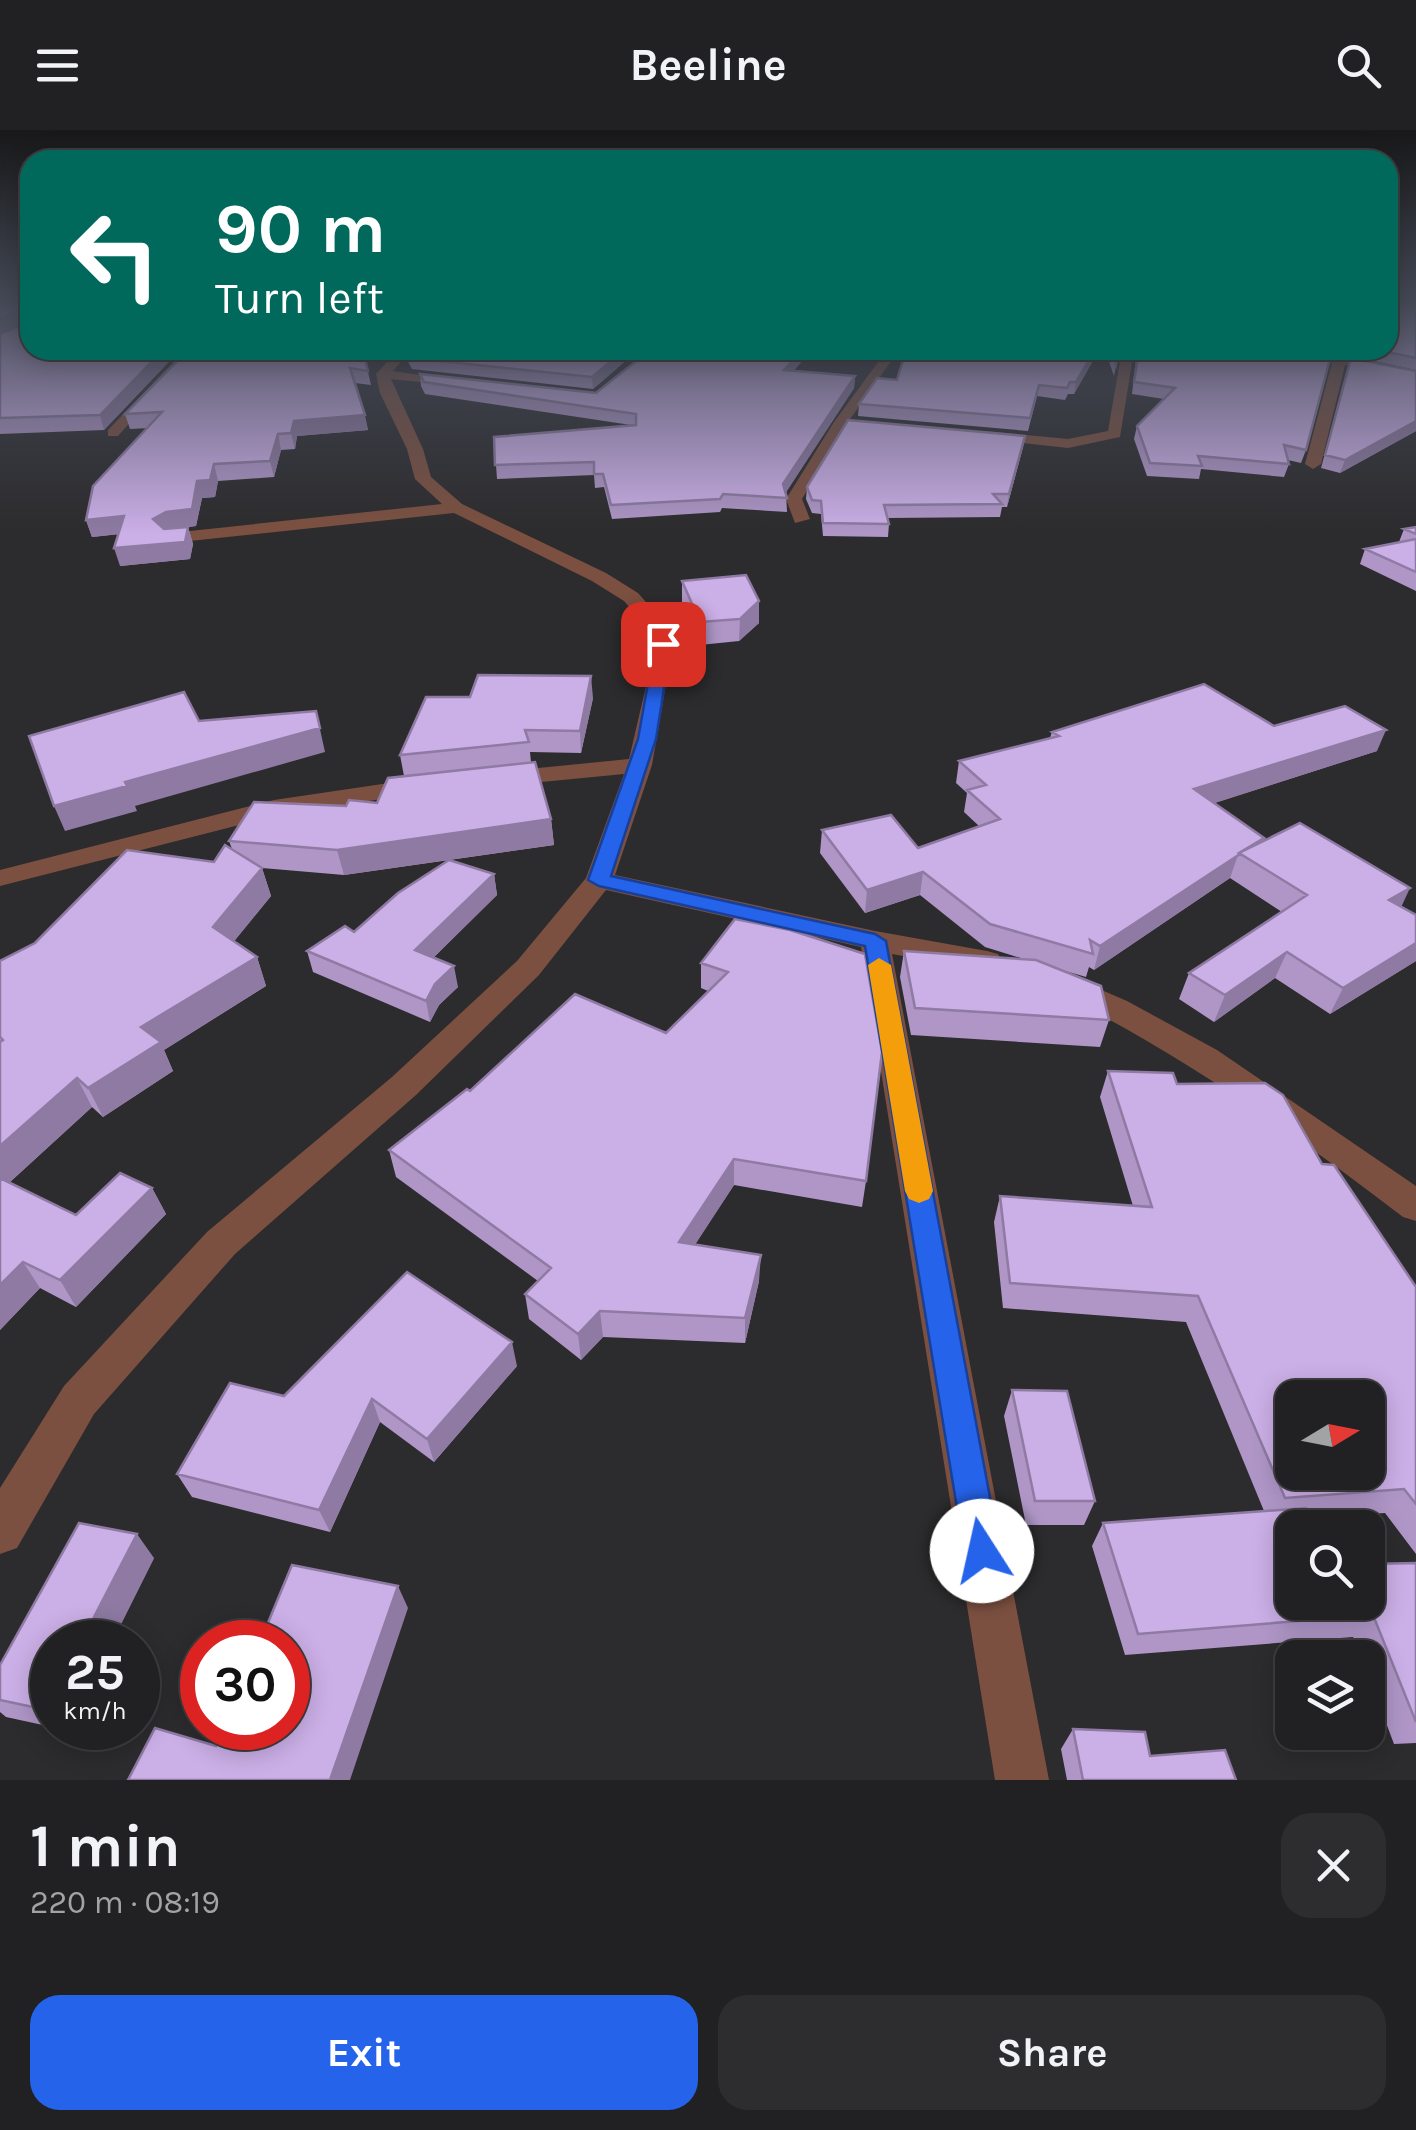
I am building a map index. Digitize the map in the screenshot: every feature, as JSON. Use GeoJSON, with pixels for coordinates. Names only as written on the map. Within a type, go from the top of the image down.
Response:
{"type":"FeatureCollection","features":[{"type":"Feature","properties":{"kind":"street"},"geometry":{"type":"LineString","coordinates":[[113,433],[160,380]]}},
{"type":"Feature","properties":{"kind":"street"},"geometry":{"type":"LineString","coordinates":[[0,1531],[80,1400],[221,1243],[404,1086],[514,982],[599,880],[640,765],[662,670],[663,644],[653,622],[631,597],[599,576],[456,508],[422,480],[414,449],[384,380]]}},
{"type":"Feature","properties":{"kind":"street"},"geometry":{"type":"LineString","coordinates":[[441,380],[480,384]]}},
{"type":"Feature","properties":{"kind":"street"},"geometry":{"type":"LineString","coordinates":[[800,518],[794,498],[871,380]]}},
{"type":"Feature","properties":{"kind":"street"},"geometry":{"type":"LineString","coordinates":[[975,434],[1100,441],[1114,434],[1123,380]]}},
{"type":"Feature","properties":{"kind":"street"},"geometry":{"type":"LineString","coordinates":[[1313,464],[1334,380]]}},
{"type":"Feature","properties":{"kind":"street"},"geometry":{"type":"LineString","coordinates":[[841,422],[860,424]]}},
{"type":"Feature","properties":{"kind":"street"},"geometry":{"type":"LineString","coordinates":[[171,538],[456,508]]}},
{"type":"Feature","properties":{"kind":"street"},"geometry":{"type":"LineString","coordinates":[[0,878],[274,808],[460,782],[640,765]]}},
{"type":"Feature","properties":{"kind":"street"},"geometry":{"type":"LineString","coordinates":[[599,880],[1029,973],[1142,1019],[1301,1120],[1416,1206]]}},
{"type":"Feature","properties":{"kind":"street"},"geometry":{"type":"LineString","coordinates":[[875,941],[1022,1780]]}},
{"type":"Feature","properties":{"kind":"building"},"geometry":{"type":"Polygon","coordinates":[[[0,380],[134,380],[100,415],[0,418],[0,380]]]}},
{"type":"Feature","properties":{"kind":"building"},"geometry":{"type":"Polygon","coordinates":[[[158,380],[354,380],[365,415],[294,421],[291,433],[278,434],[270,461],[214,464],[210,480],[197,481],[192,509],[166,512],[153,519],[164,529],[188,527],[185,542],[114,548],[124,516],[86,520],[93,486],[162,412],[125,414],[158,380]]]}},
{"type":"Feature","properties":{"kind":"building"},"geometry":{"type":"Polygon","coordinates":[[[423,380],[476,380],[596,393],[612,380],[852,380],[783,484],[787,498],[723,494],[720,499],[611,505],[603,474],[594,474],[594,462],[495,465],[494,437],[636,425],[636,414],[423,380]]]}},
{"type":"Feature","properties":{"kind":"building"},"geometry":{"type":"Polygon","coordinates":[[[876,380],[1077,380],[1067,388],[1039,385],[1030,418],[859,404],[876,380]]]}},
{"type":"Feature","properties":{"kind":"building"},"geometry":{"type":"Polygon","coordinates":[[[1324,380],[1306,450],[1284,445],[1289,464],[1198,456],[1202,466],[1150,463],[1137,426],[1175,388],[1134,382],[1324,380]]]}},
{"type":"Feature","properties":{"kind":"building"},"geometry":{"type":"Polygon","coordinates":[[[1345,380],[1416,380],[1416,421],[1345,460],[1325,455],[1345,380]]]}},
{"type":"Feature","properties":{"kind":"building"},"geometry":{"type":"Polygon","coordinates":[[[848,420],[1025,436],[1009,494],[993,494],[1002,504],[884,505],[889,524],[823,523],[821,501],[812,500],[807,487],[848,420]]]}},
{"type":"Feature","properties":{"kind":"building"},"geometry":{"type":"Polygon","coordinates":[[[1416,539],[1416,572],[1365,549],[1416,539]]]}},
{"type":"Feature","properties":{"kind":"building"},"geometry":{"type":"Polygon","coordinates":[[[746,575],[759,601],[740,619],[700,622],[682,581],[746,575]]]}},
{"type":"Feature","properties":{"kind":"building"},"geometry":{"type":"Polygon","coordinates":[[[478,675],[591,676],[580,731],[525,730],[529,742],[400,755],[426,697],[470,697],[478,675]]]}},
{"type":"Feature","properties":{"kind":"building"},"geometry":{"type":"Polygon","coordinates":[[[1204,684],[1274,726],[1345,706],[1386,730],[1194,789],[1264,838],[1100,946],[1090,940],[1093,954],[990,924],[923,872],[867,890],[822,830],[891,815],[918,848],[1000,819],[967,790],[986,785],[959,761],[1059,736],[1052,732],[1204,684]]]}},
{"type":"Feature","properties":{"kind":"building"},"geometry":{"type":"Polygon","coordinates":[[[184,692],[199,721],[316,711],[320,728],[125,782],[127,786],[54,806],[29,736],[184,692]]]}},
{"type":"Feature","properties":{"kind":"building"},"geometry":{"type":"Polygon","coordinates":[[[535,762],[551,819],[337,850],[229,841],[254,802],[346,806],[349,800],[377,803],[388,778],[535,762]]]}},
{"type":"Feature","properties":{"kind":"building"},"geometry":{"type":"Polygon","coordinates":[[[1300,823],[1410,888],[1389,900],[1416,915],[1416,943],[1343,988],[1287,952],[1225,995],[1189,973],[1307,895],[1239,853],[1300,823]]]}},
{"type":"Feature","properties":{"kind":"building"},"geometry":{"type":"Polygon","coordinates":[[[225,845],[262,868],[213,927],[257,957],[141,1027],[161,1042],[88,1088],[77,1078],[0,1146],[0,961],[35,943],[127,850],[214,862],[225,845]]]}},
{"type":"Feature","properties":{"kind":"building"},"geometry":{"type":"Polygon","coordinates":[[[449,860],[494,874],[415,950],[454,966],[435,984],[426,1001],[307,951],[345,926],[354,932],[398,893],[449,860]]]}},
{"type":"Feature","properties":{"kind":"building"},"geometry":{"type":"Polygon","coordinates":[[[735,919],[790,930],[865,954],[882,1052],[866,1181],[734,1159],[679,1242],[761,1255],[745,1318],[600,1311],[578,1334],[525,1294],[551,1268],[389,1150],[467,1089],[470,1091],[575,994],[666,1033],[728,972],[701,963],[735,919]]]}},
{"type":"Feature","properties":{"kind":"building"},"geometry":{"type":"Polygon","coordinates":[[[904,951],[1036,960],[1101,986],[1109,1020],[915,1008],[904,951]]]}},
{"type":"Feature","properties":{"kind":"building"},"geometry":{"type":"Polygon","coordinates":[[[1108,1071],[1173,1073],[1177,1084],[1265,1083],[1283,1095],[1322,1164],[1334,1165],[1416,1287],[1416,1504],[1404,1489],[1285,1498],[1282,1490],[1385,1490],[1385,1380],[1275,1380],[1275,1475],[1198,1296],[1010,1283],[1000,1196],[1152,1207],[1108,1071]]]}},
{"type":"Feature","properties":{"kind":"building"},"geometry":{"type":"Polygon","coordinates":[[[120,1173],[152,1188],[60,1280],[23,1262],[0,1285],[0,1178],[76,1215],[120,1173]]]}},
{"type":"Feature","properties":{"kind":"building"},"geometry":{"type":"Polygon","coordinates":[[[407,1272],[512,1342],[427,1439],[372,1399],[319,1510],[177,1474],[230,1383],[284,1396],[407,1272]]]}},
{"type":"Feature","properties":{"kind":"building"},"geometry":{"type":"Polygon","coordinates":[[[1012,1390],[1067,1391],[1095,1501],[1035,1501],[1012,1390]]]}},
{"type":"Feature","properties":{"kind":"building"},"geometry":{"type":"Polygon","coordinates":[[[1275,1510],[1275,1620],[1311,1620],[1138,1634],[1103,1523],[1275,1510]]]}},
{"type":"Feature","properties":{"kind":"building"},"geometry":{"type":"Polygon","coordinates":[[[79,1523],[137,1534],[92,1620],[30,1620],[30,1706],[0,1700],[0,1665],[79,1523]]]}},
{"type":"Feature","properties":{"kind":"building"},"geometry":{"type":"Polygon","coordinates":[[[1416,1563],[1416,1722],[1385,1640],[1375,1620],[1385,1620],[1385,1564],[1416,1563]]]}},
{"type":"Feature","properties":{"kind":"building"},"geometry":{"type":"Polygon","coordinates":[[[292,1565],[398,1586],[330,1780],[128,1780],[144,1750],[160,1750],[160,1729],[180,1735],[180,1750],[310,1750],[310,1620],[269,1620],[292,1565]]]}},
{"type":"Feature","properties":{"kind":"building"},"geometry":{"type":"Polygon","coordinates":[[[1073,1729],[1145,1732],[1150,1756],[1225,1750],[1236,1780],[1083,1780],[1073,1729]]]}},
{"type":"Feature","properties":{"kind":"slow traffic"},"geometry":{"type":"LineString","coordinates":[[879,965],[919,1191]]}},
{"type":"Feature","properties":{"kind":"route"},"geometry":{"type":"LineString","coordinates":[[663,644],[654,713],[640,765],[599,880],[875,941],[982,1551]]}}]}
